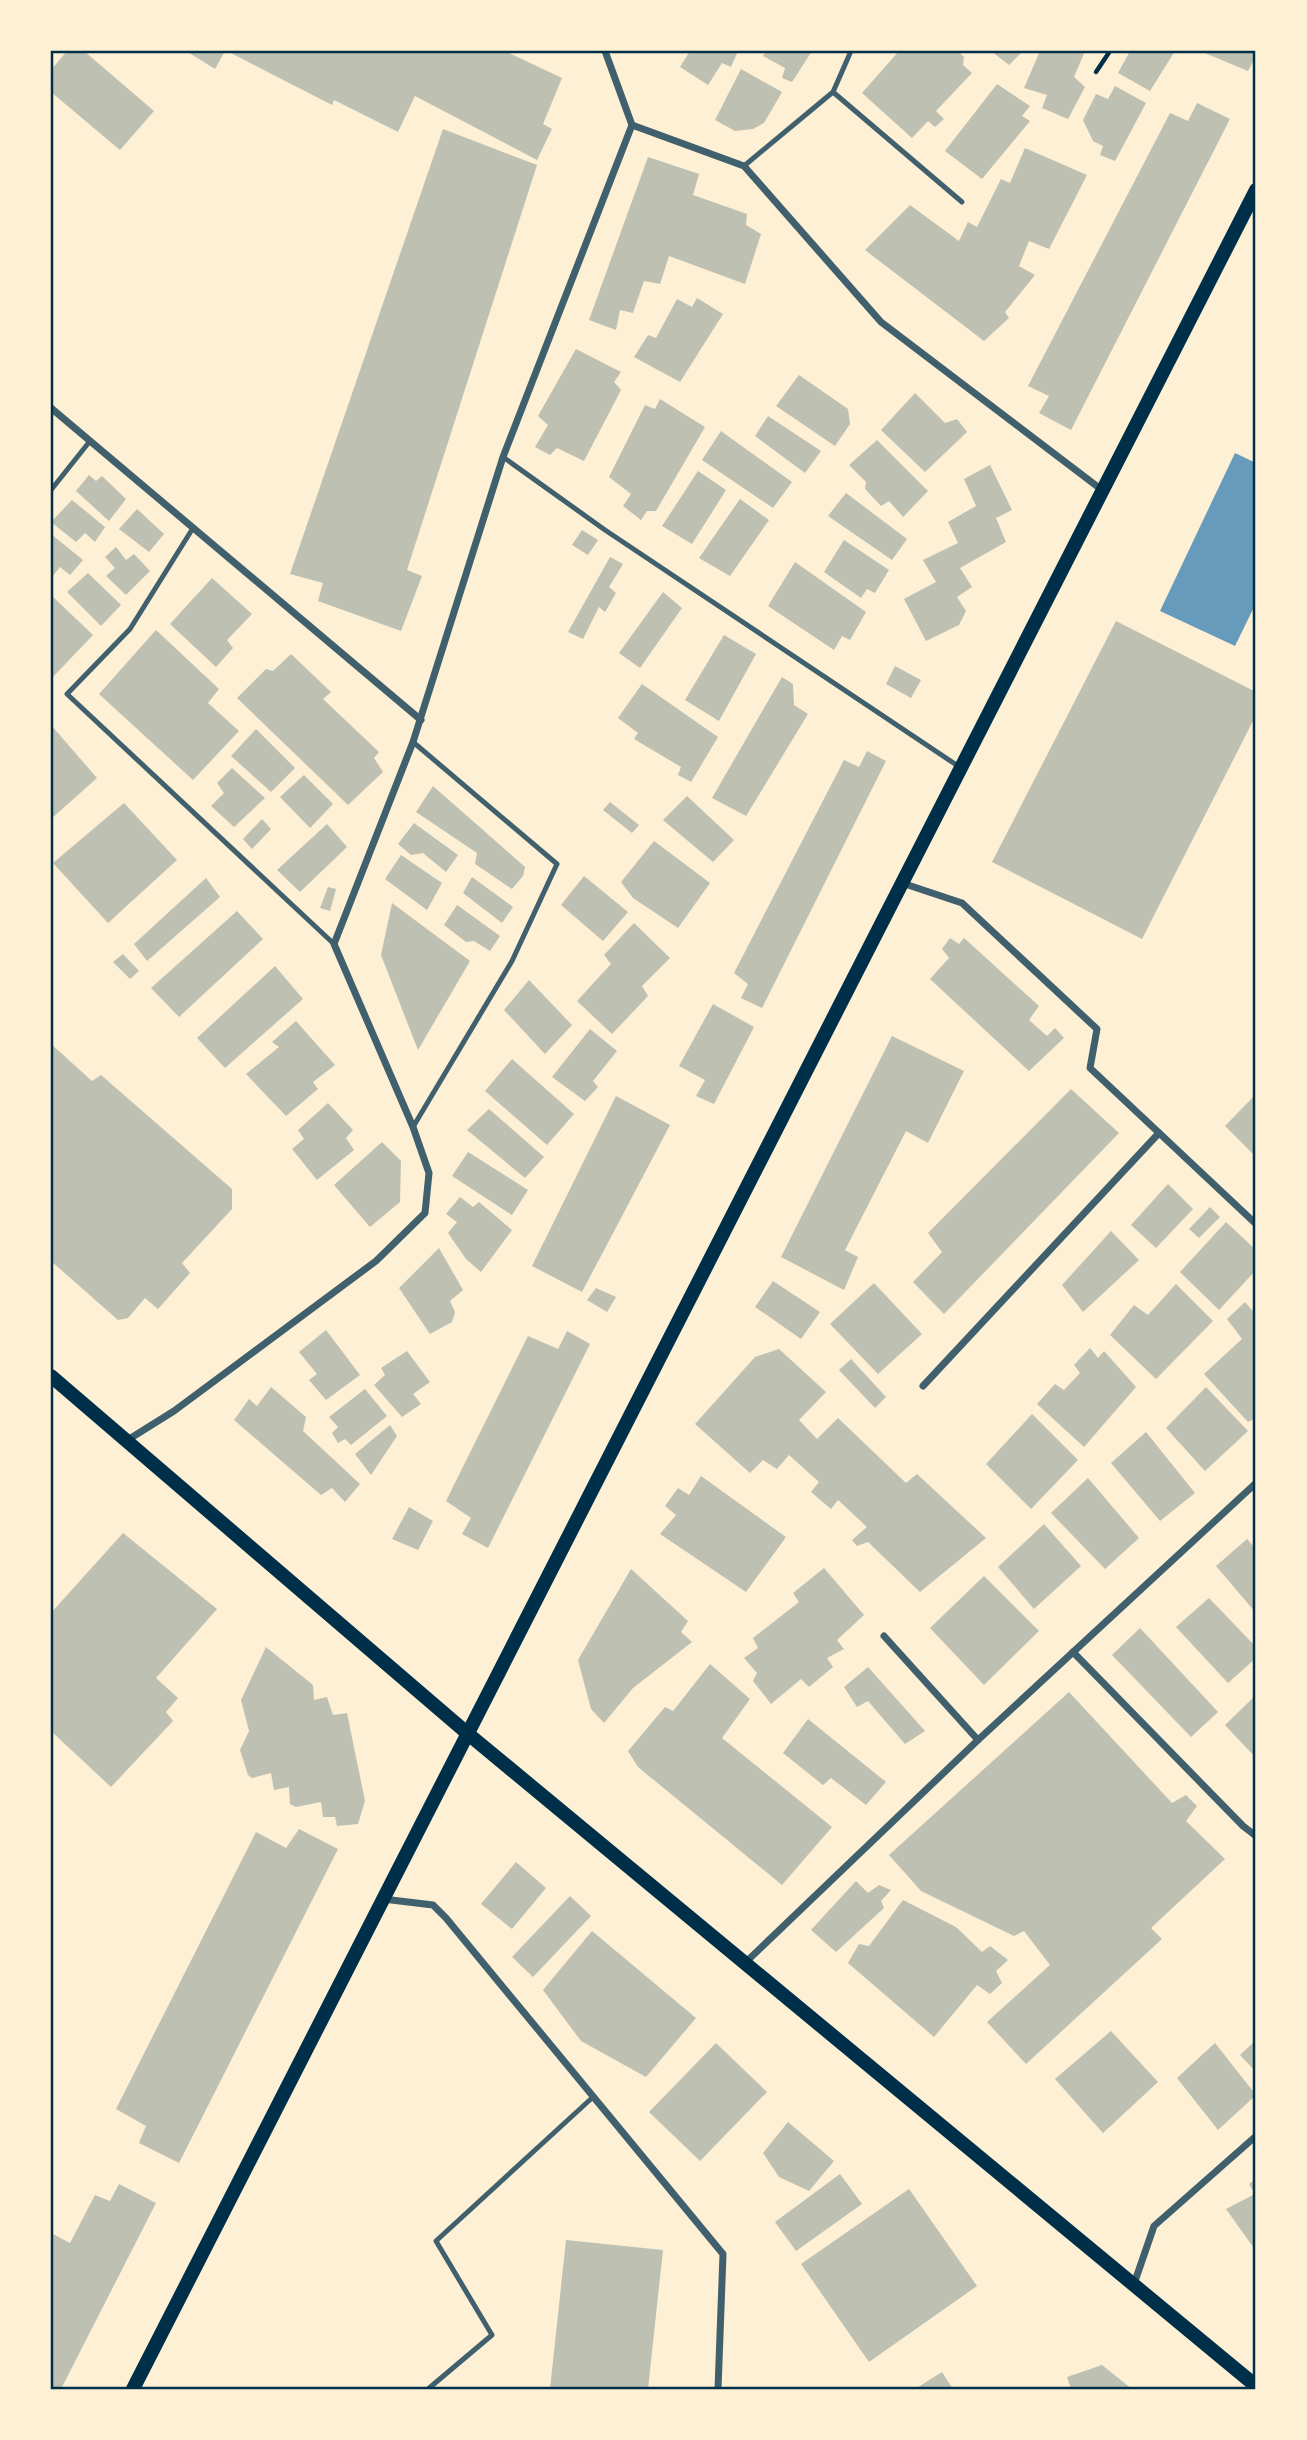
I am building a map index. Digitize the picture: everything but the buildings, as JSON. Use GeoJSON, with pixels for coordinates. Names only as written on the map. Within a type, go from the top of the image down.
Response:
{"type":"FeatureCollection","features":[{"type":"Feature","properties":{"kind":"main road"},"geometry":{"type":"LineString","coordinates":[[133,2389],[1256,190]]}},
{"type":"Feature","properties":{"kind":"main road"},"geometry":{"type":"LineString","coordinates":[[51,1376],[124,1442],[467,1733],[747,1961],[1256,2386]]}},
{"type":"Feature","properties":{"kind":"street"},"geometry":{"type":"LineString","coordinates":[[124,1442],[174,1411],[376,1261],[425,1213],[429,1172],[413,1126],[334,944],[421,720],[503,457],[632,125],[605,51]]}},
{"type":"Feature","properties":{"kind":"street"},"geometry":{"type":"LineString","coordinates":[[632,125],[744,166],[881,322],[1102,491]]}},
{"type":"Feature","properties":{"kind":"street"},"geometry":{"type":"LineString","coordinates":[[51,408],[421,720]]}},
{"type":"Feature","properties":{"kind":"street"},"geometry":{"type":"LineString","coordinates":[[902,883],[962,903],[1097,1029],[1090,1068],[1256,1224]]}},
{"type":"Feature","properties":{"kind":"street"},"geometry":{"type":"LineString","coordinates":[[923,1386],[1159,1133]]}},
{"type":"Feature","properties":{"kind":"street"},"geometry":{"type":"LineString","coordinates":[[747,1961],[978,1740],[1256,1483]]}},
{"type":"Feature","properties":{"kind":"street"},"geometry":{"type":"LineString","coordinates":[[884,1636],[978,1740]]}},
{"type":"Feature","properties":{"kind":"street"},"geometry":{"type":"LineString","coordinates":[[1073,1653],[1243,1826],[1256,1836]]}},
{"type":"Feature","properties":{"kind":"street"},"geometry":{"type":"LineString","coordinates":[[382,1899],[433,1905],[723,2254],[718,2389]]}},
{"type":"Feature","properties":{"kind":"street"},"geometry":{"type":"LineString","coordinates":[[1134,2285],[1154,2226],[1256,2136]]}},
{"type":"Feature","properties":{"kind":"lane"},"geometry":{"type":"LineString","coordinates":[[744,166],[833,92],[851,51]]}},
{"type":"Feature","properties":{"kind":"lane"},"geometry":{"type":"LineString","coordinates":[[833,92],[962,202]]}},
{"type":"Feature","properties":{"kind":"lane"},"geometry":{"type":"LineString","coordinates":[[51,490],[90,441]]}},
{"type":"Feature","properties":{"kind":"lane"},"geometry":{"type":"LineString","coordinates":[[503,457],[605,530],[961,768]]}},
{"type":"Feature","properties":{"kind":"lane"},"geometry":{"type":"LineString","coordinates":[[192,528],[130,629],[68,694],[334,944]]}},
{"type":"Feature","properties":{"kind":"lane"},"geometry":{"type":"LineString","coordinates":[[413,742],[557,864],[512,961],[413,1126]]}},
{"type":"Feature","properties":{"kind":"lane"},"geometry":{"type":"LineString","coordinates":[[428,2389],[492,2335],[436,2241],[593,2097]]}},
{"type":"Feature","properties":{"kind":"path"},"geometry":{"type":"LineString","coordinates":[[1096,72],[1110,51]]}},
{"type":"Feature","properties":{"kind":"water"},"geometry":{"type":"Polygon","coordinates":[[[1235,453],[1256,463],[1256,603],[1235,646],[1160,611],[1235,453]]]}}]}
